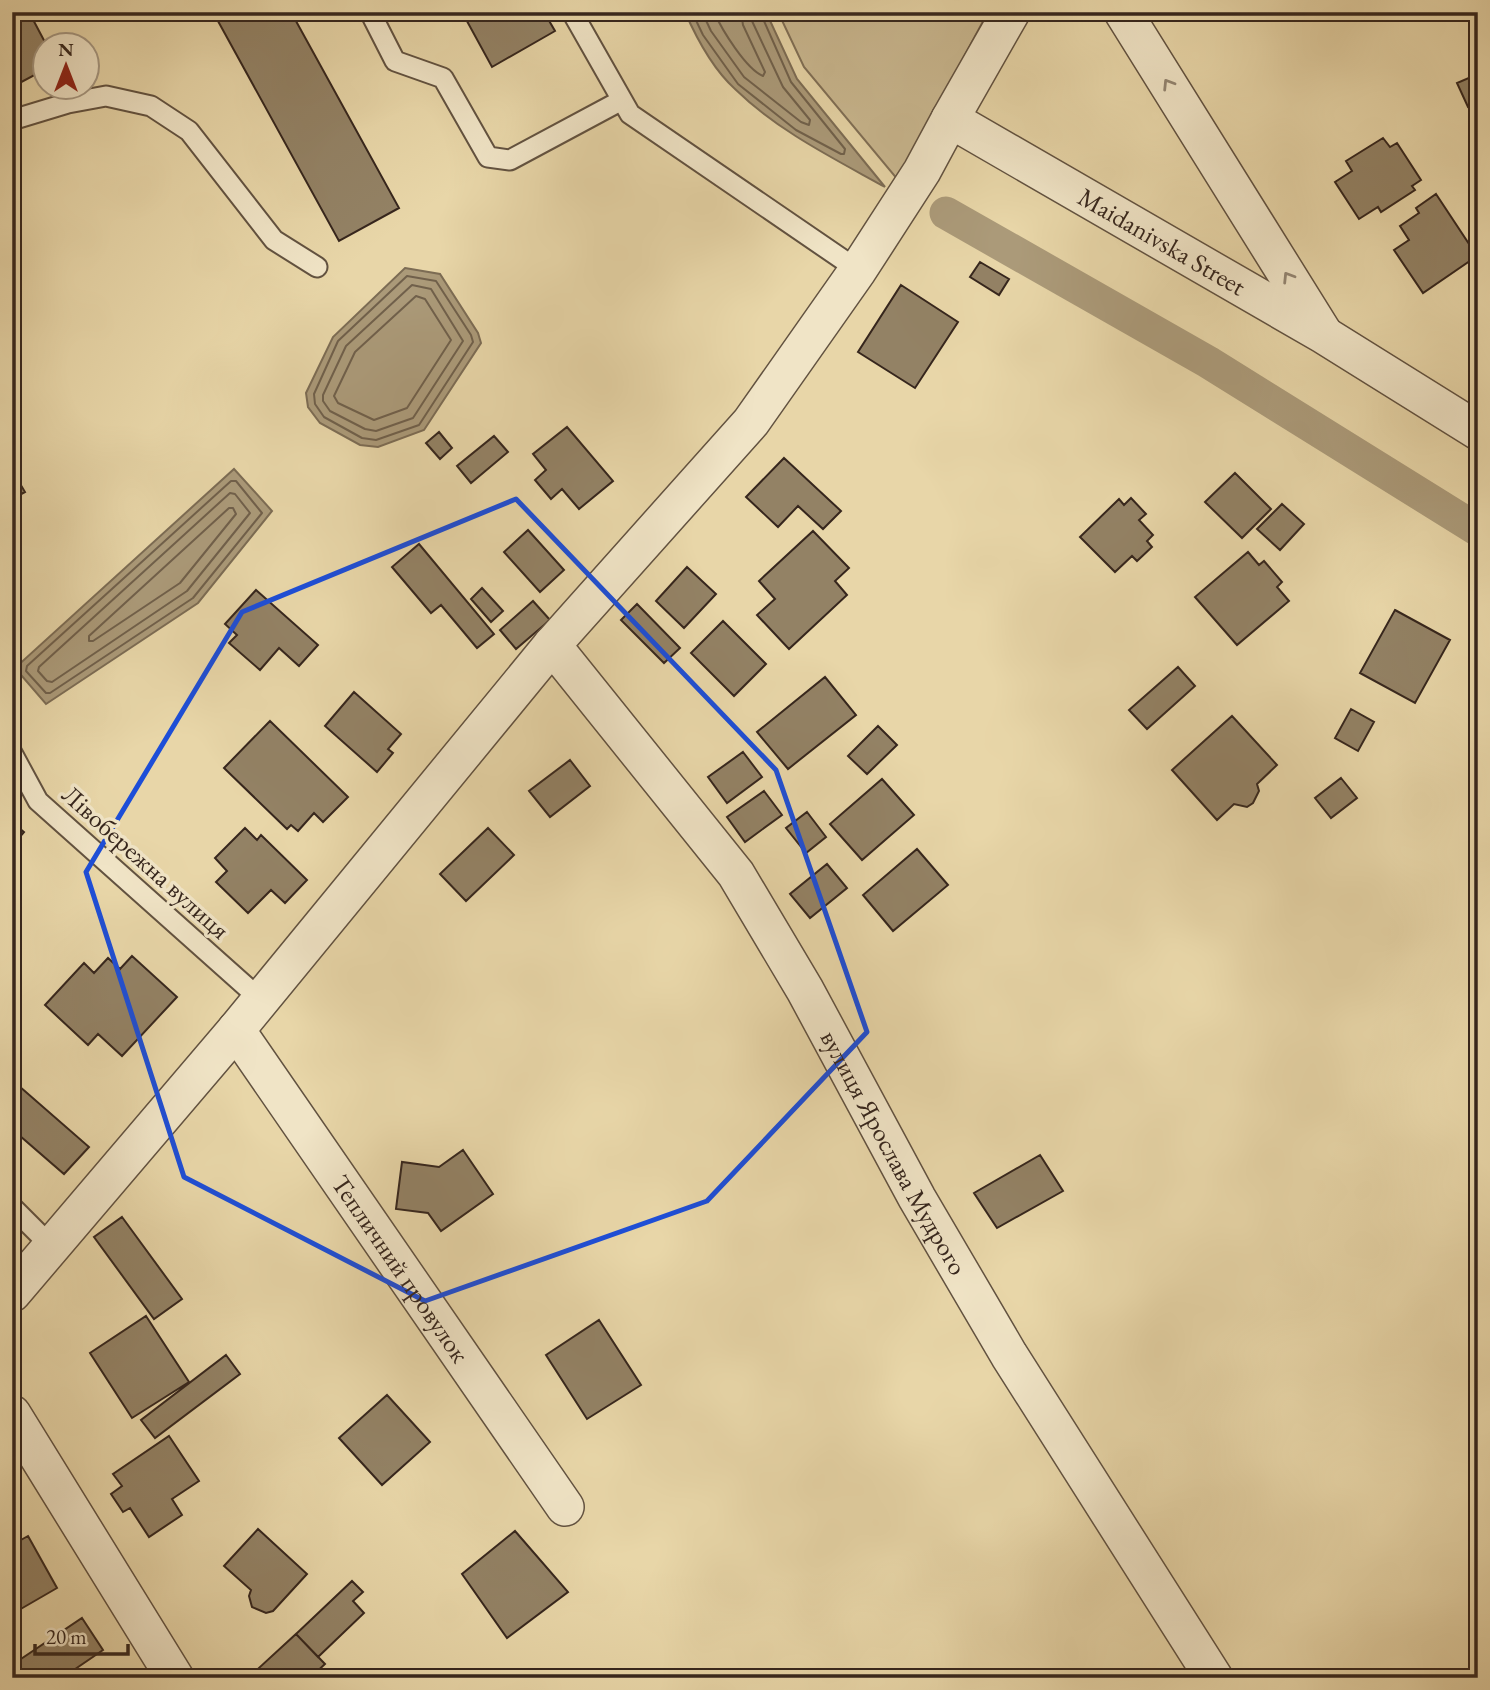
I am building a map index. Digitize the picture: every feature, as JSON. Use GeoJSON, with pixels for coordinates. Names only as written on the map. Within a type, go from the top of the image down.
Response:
{"type":"FeatureCollection","features":[{"type":"Feature","properties":{"kind":"street"},"geometry":{"type":"LineString","coordinates":[[12,1293],[236,1030],[552,645],[751,422],[858,270],[922,171],[1011,12]]}},
{"type":"Feature","properties":{"kind":"street"},"geometry":{"type":"LineString","coordinates":[[1123,12],[1324,335]]}},
{"type":"Feature","properties":{"kind":"street","name":"Maidanivska Street"},"geometry":{"type":"LineString","coordinates":[[950,119],[1324,335],[1478,431]]}},
{"type":"Feature","properties":{"kind":"street","name":"вулиця Ярослава Мудрого"},"geometry":{"type":"LineString","coordinates":[[552,645],[736,874],[805,990],[917,1198],[1009,1355],[1214,1678]]}},
{"type":"Feature","properties":{"kind":"street","name":"Тепличний провулок"},"geometry":{"type":"LineString","coordinates":[[236,1030],[565,1507]]}},
{"type":"Feature","properties":{"kind":"street"},"geometry":{"type":"LineString","coordinates":[[12,1413],[174,1678]]}},
{"type":"Feature","properties":{"kind":"lane"},"geometry":{"type":"LineString","coordinates":[[370,12],[395,61],[443,78],[488,157],[510,160],[622,100]]}},
{"type":"Feature","properties":{"kind":"lane"},"geometry":{"type":"LineString","coordinates":[[572,12],[630,114],[858,270]]}},
{"type":"Feature","properties":{"kind":"lane"},"geometry":{"type":"LineString","coordinates":[[12,120],[68,103],[106,96],[151,106],[189,131],[274,240],[317,267]]}},
{"type":"Feature","properties":{"kind":"lane","name":"Лівобережна вулиця"},"geometry":{"type":"LineString","coordinates":[[12,753],[38,801],[260,999]]}},
{"type":"Feature","properties":{"kind":"lane"},"geometry":{"type":"LineString","coordinates":[[12,1207],[52,1247]]}},
{"type":"Feature","properties":{"kind":"highlighted area"},"geometry":{"type":"Polygon","coordinates":[[[516,499],[776,770],[867,1032],[707,1201],[425,1301],[184,1177],[86,872],[242,612],[516,499]]]}},
{"type":"Feature","properties":{"kind":"shaded area"},"geometry":{"type":"Polygon","coordinates":[[[778,12],[988,12],[898,180],[804,67],[778,12]]]}},
{"type":"Feature","properties":{"kind":"water"},"geometry":{"type":"Polygon","coordinates":[[[685,12],[766,12],[797,79],[885,187],[807,143],[752,104],[727,81],[713,63],[685,12]]]}},
{"type":"Feature","properties":{"kind":"water"},"geometry":{"type":"Polygon","coordinates":[[[405,268],[440,274],[478,333],[481,343],[424,430],[378,447],[360,445],[320,423],[308,407],[306,393],[333,337],[405,268]]]}},
{"type":"Feature","properties":{"kind":"water"},"geometry":{"type":"Polygon","coordinates":[[[234,469],[272,511],[198,603],[46,704],[15,668],[234,469]]]}},
{"type":"Feature","properties":{"kind":"building"},"geometry":{"type":"Polygon","coordinates":[[[12,12],[29,12],[40,32],[32,32],[32,76],[12,87],[12,12]]]}},
{"type":"Feature","properties":{"kind":"building"},"geometry":{"type":"Polygon","coordinates":[[[213,12],[291,12],[399,208],[339,241],[213,12]]]}},
{"type":"Feature","properties":{"kind":"building"},"geometry":{"type":"Polygon","coordinates":[[[462,12],[544,12],[555,31],[492,67],[462,12]]]}},
{"type":"Feature","properties":{"kind":"building"},"geometry":{"type":"Polygon","coordinates":[[[1478,74],[1478,103],[1468,107],[1457,83],[1478,74]]]}},
{"type":"Feature","properties":{"kind":"building"},"geometry":{"type":"Polygon","coordinates":[[[1383,138],[1390,147],[1397,143],[1421,180],[1412,186],[1415,190],[1381,212],[1378,207],[1359,219],[1335,182],[1352,171],[1346,161],[1383,138]]]}},
{"type":"Feature","properties":{"kind":"building"},"geometry":{"type":"Polygon","coordinates":[[[1436,194],[1477,256],[1423,293],[1394,250],[1409,240],[1400,226],[1419,213],[1416,208],[1436,194]]]}},
{"type":"Feature","properties":{"kind":"building"},"geometry":{"type":"Polygon","coordinates":[[[980,262],[1009,279],[999,295],[970,277],[980,262]]]}},
{"type":"Feature","properties":{"kind":"building"},"geometry":{"type":"Polygon","coordinates":[[[901,285],[958,322],[915,388],[858,352],[901,285]]]}},
{"type":"Feature","properties":{"kind":"building"},"geometry":{"type":"Polygon","coordinates":[[[567,427],[613,481],[579,509],[562,489],[551,499],[535,480],[546,470],[533,454],[567,427]]]}},
{"type":"Feature","properties":{"kind":"building"},"geometry":{"type":"Polygon","coordinates":[[[439,432],[452,448],[440,459],[426,443],[439,432]]]}},
{"type":"Feature","properties":{"kind":"building"},"geometry":{"type":"Polygon","coordinates":[[[494,436],[508,452],[471,483],[457,466],[494,436]]]}},
{"type":"Feature","properties":{"kind":"building"},"geometry":{"type":"Polygon","coordinates":[[[784,458],[841,511],[823,529],[798,506],[778,527],[746,497],[784,458]]]}},
{"type":"Feature","properties":{"kind":"building"},"geometry":{"type":"Polygon","coordinates":[[[12,470],[25,492],[12,499],[12,470]]]}},
{"type":"Feature","properties":{"kind":"building"},"geometry":{"type":"Polygon","coordinates":[[[1235,473],[1271,509],[1242,538],[1205,502],[1235,473]]]}},
{"type":"Feature","properties":{"kind":"building"},"geometry":{"type":"Polygon","coordinates":[[[1131,498],[1146,514],[1139,520],[1153,535],[1147,541],[1152,547],[1137,561],[1132,556],[1115,572],[1080,537],[1119,499],[1124,505],[1131,498]]]}},
{"type":"Feature","properties":{"kind":"building"},"geometry":{"type":"Polygon","coordinates":[[[1282,504],[1304,524],[1280,550],[1257,529],[1282,504]]]}},
{"type":"Feature","properties":{"kind":"building"},"geometry":{"type":"Polygon","coordinates":[[[528,530],[564,570],[540,592],[504,552],[528,530]]]}},
{"type":"Feature","properties":{"kind":"building"},"geometry":{"type":"Polygon","coordinates":[[[813,531],[849,568],[835,581],[847,595],[789,649],[757,615],[775,599],[759,581],[813,531]]]}},
{"type":"Feature","properties":{"kind":"building"},"geometry":{"type":"Polygon","coordinates":[[[419,544],[494,634],[477,648],[441,605],[431,613],[392,567],[419,544]]]}},
{"type":"Feature","properties":{"kind":"building"},"geometry":{"type":"Polygon","coordinates":[[[1248,552],[1259,565],[1264,561],[1282,582],[1277,587],[1289,601],[1237,645],[1195,597],[1248,552]]]}},
{"type":"Feature","properties":{"kind":"building"},"geometry":{"type":"Polygon","coordinates":[[[687,567],[716,594],[684,628],[656,601],[687,567]]]}},
{"type":"Feature","properties":{"kind":"building"},"geometry":{"type":"Polygon","coordinates":[[[482,588],[503,611],[491,622],[471,599],[482,588]]]}},
{"type":"Feature","properties":{"kind":"building"},"geometry":{"type":"Polygon","coordinates":[[[256,590],[318,645],[299,666],[279,648],[260,670],[229,643],[237,635],[225,624],[256,590]]]}},
{"type":"Feature","properties":{"kind":"building"},"geometry":{"type":"Polygon","coordinates":[[[533,601],[550,620],[516,649],[500,630],[533,601]]]}},
{"type":"Feature","properties":{"kind":"building"},"geometry":{"type":"Polygon","coordinates":[[[637,604],[680,648],[664,663],[621,620],[637,604]]]}},
{"type":"Feature","properties":{"kind":"building"},"geometry":{"type":"Polygon","coordinates":[[[1395,610],[1450,640],[1415,703],[1360,673],[1395,610]]]}},
{"type":"Feature","properties":{"kind":"building"},"geometry":{"type":"Polygon","coordinates":[[[723,621],[766,664],[734,696],[691,653],[723,621]]]}},
{"type":"Feature","properties":{"kind":"building"},"geometry":{"type":"Polygon","coordinates":[[[1178,667],[1195,686],[1147,729],[1129,710],[1178,667]]]}},
{"type":"Feature","properties":{"kind":"building"},"geometry":{"type":"Polygon","coordinates":[[[825,677],[856,715],[788,769],[757,732],[825,677]]]}},
{"type":"Feature","properties":{"kind":"building"},"geometry":{"type":"Polygon","coordinates":[[[354,692],[401,734],[388,749],[393,753],[377,772],[325,726],[354,692]]]}},
{"type":"Feature","properties":{"kind":"building"},"geometry":{"type":"Polygon","coordinates":[[[1351,709],[1374,722],[1358,751],[1335,738],[1351,709]]]}},
{"type":"Feature","properties":{"kind":"building"},"geometry":{"type":"Polygon","coordinates":[[[1232,716],[1277,765],[1257,784],[1259,791],[1253,803],[1247,807],[1234,804],[1217,820],[1172,770],[1232,716]]]}},
{"type":"Feature","properties":{"kind":"building"},"geometry":{"type":"Polygon","coordinates":[[[270,721],[348,797],[323,822],[314,813],[298,831],[291,825],[287,829],[224,768],[270,721]]]}},
{"type":"Feature","properties":{"kind":"building"},"geometry":{"type":"Polygon","coordinates":[[[878,726],[897,745],[867,774],[848,756],[878,726]]]}},
{"type":"Feature","properties":{"kind":"building"},"geometry":{"type":"Polygon","coordinates":[[[743,752],[762,777],[727,803],[708,777],[743,752]]]}},
{"type":"Feature","properties":{"kind":"building"},"geometry":{"type":"Polygon","coordinates":[[[570,760],[590,786],[550,817],[529,791],[570,760]]]}},
{"type":"Feature","properties":{"kind":"building"},"geometry":{"type":"Polygon","coordinates":[[[1341,778],[1357,798],[1331,818],[1315,798],[1341,778]]]}},
{"type":"Feature","properties":{"kind":"building"},"geometry":{"type":"Polygon","coordinates":[[[882,779],[914,815],[862,860],[830,824],[882,779]]]}},
{"type":"Feature","properties":{"kind":"building"},"geometry":{"type":"Polygon","coordinates":[[[764,791],[782,815],[745,842],[727,817],[764,791]]]}},
{"type":"Feature","properties":{"kind":"building"},"geometry":{"type":"Polygon","coordinates":[[[807,812],[826,837],[806,853],[786,828],[807,812]]]}},
{"type":"Feature","properties":{"kind":"building"},"geometry":{"type":"Polygon","coordinates":[[[12,822],[24,832],[12,846],[12,822]]]}},
{"type":"Feature","properties":{"kind":"building"},"geometry":{"type":"Polygon","coordinates":[[[245,828],[257,840],[261,835],[307,880],[285,903],[271,890],[248,913],[216,882],[227,871],[215,858],[245,828]]]}},
{"type":"Feature","properties":{"kind":"building"},"geometry":{"type":"Polygon","coordinates":[[[488,828],[514,855],[466,901],[440,874],[488,828]]]}},
{"type":"Feature","properties":{"kind":"building"},"geometry":{"type":"Polygon","coordinates":[[[917,849],[948,885],[893,931],[863,895],[917,849]]]}},
{"type":"Feature","properties":{"kind":"building"},"geometry":{"type":"Polygon","coordinates":[[[827,864],[847,888],[810,918],[790,894],[827,864]]]}},
{"type":"Feature","properties":{"kind":"building"},"geometry":{"type":"Polygon","coordinates":[[[132,956],[177,997],[122,1056],[98,1034],[88,1045],[45,1005],[84,963],[94,973],[108,958],[120,969],[132,956]]]}},
{"type":"Feature","properties":{"kind":"building"},"geometry":{"type":"Polygon","coordinates":[[[19,1086],[89,1147],[64,1174],[12,1129],[12,1095],[19,1086]]]}},
{"type":"Feature","properties":{"kind":"building"},"geometry":{"type":"Polygon","coordinates":[[[463,1150],[493,1194],[441,1231],[428,1213],[396,1209],[402,1162],[439,1167],[463,1150]]]}},
{"type":"Feature","properties":{"kind":"building"},"geometry":{"type":"Polygon","coordinates":[[[1040,1155],[1063,1191],[997,1228],[974,1193],[1040,1155]]]}},
{"type":"Feature","properties":{"kind":"building"},"geometry":{"type":"Polygon","coordinates":[[[122,1217],[182,1299],[154,1319],[94,1237],[122,1217]]]}},
{"type":"Feature","properties":{"kind":"building"},"geometry":{"type":"Polygon","coordinates":[[[146,1316],[189,1382],[132,1418],[90,1353],[146,1316]]]}},
{"type":"Feature","properties":{"kind":"building"},"geometry":{"type":"Polygon","coordinates":[[[599,1320],[641,1385],[587,1419],[546,1355],[599,1320]]]}},
{"type":"Feature","properties":{"kind":"building"},"geometry":{"type":"Polygon","coordinates":[[[226,1355],[240,1374],[155,1438],[141,1420],[226,1355]]]}},
{"type":"Feature","properties":{"kind":"building"},"geometry":{"type":"Polygon","coordinates":[[[387,1395],[430,1442],[382,1485],[339,1438],[387,1395]]]}},
{"type":"Feature","properties":{"kind":"building"},"geometry":{"type":"Polygon","coordinates":[[[169,1436],[199,1481],[172,1499],[182,1515],[149,1537],[130,1508],[123,1512],[111,1494],[122,1486],[113,1474],[169,1436]]]}},
{"type":"Feature","properties":{"kind":"building"},"geometry":{"type":"Polygon","coordinates":[[[258,1529],[307,1574],[273,1611],[266,1613],[252,1607],[249,1596],[251,1590],[224,1566],[258,1529]]]}},
{"type":"Feature","properties":{"kind":"building"},"geometry":{"type":"Polygon","coordinates":[[[515,1531],[568,1592],[507,1638],[462,1574],[515,1531]]]}},
{"type":"Feature","properties":{"kind":"building"},"geometry":{"type":"Polygon","coordinates":[[[28,1536],[57,1588],[19,1610],[12,1598],[12,1545],[28,1536]]]}},
{"type":"Feature","properties":{"kind":"building"},"geometry":{"type":"Polygon","coordinates":[[[352,1581],[363,1592],[353,1601],[364,1613],[318,1657],[296,1634],[352,1581]]]}},
{"type":"Feature","properties":{"kind":"building"},"geometry":{"type":"Polygon","coordinates":[[[82,1618],[103,1650],[62,1678],[16,1678],[12,1665],[82,1618]]]}},
{"type":"Feature","properties":{"kind":"building"},"geometry":{"type":"Polygon","coordinates":[[[296,1634],[325,1664],[310,1678],[248,1678],[296,1634]]]}},
{"type":"Feature","properties":{"kind":"waterway"},"geometry":{"type":"LineString","coordinates":[[946,213],[1208,362],[1478,530]]}}]}
